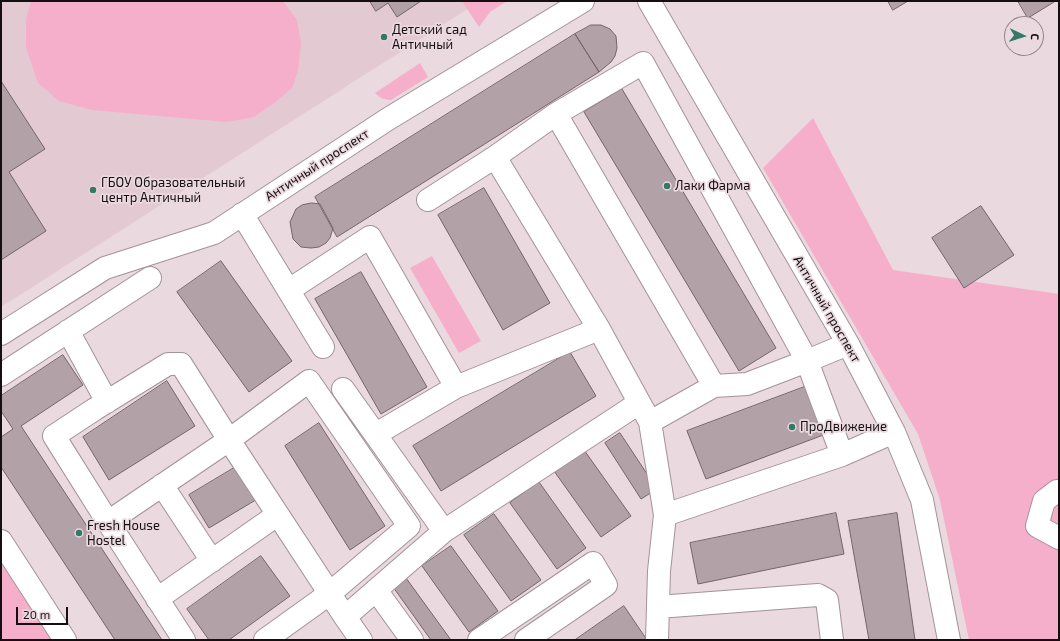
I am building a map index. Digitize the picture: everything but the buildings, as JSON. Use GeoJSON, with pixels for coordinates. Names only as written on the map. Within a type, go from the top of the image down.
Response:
{"type":"FeatureCollection","features":[{"type":"Feature","properties":{"kind":"street","name":"Античный проспект"},"geometry":{"type":"LineString","coordinates":[[1,334],[105,268],[214,233],[388,119],[583,1]]}},
{"type":"Feature","properties":{"kind":"street","name":"Античный проспект"},"geometry":{"type":"LineString","coordinates":[[649,1],[848,344],[894,432],[922,500],[949,640]]}},
{"type":"Feature","properties":{"kind":"street"},"geometry":{"type":"LineString","coordinates":[[428,200],[556,114],[643,63],[808,361],[842,455]]}},
{"type":"Feature","properties":{"kind":"street"},"geometry":{"type":"LineString","coordinates":[[556,114],[714,386]]}},
{"type":"Feature","properties":{"kind":"street"},"geometry":{"type":"LineString","coordinates":[[494,157],[599,329],[650,422],[665,515],[659,571],[657,640]]}},
{"type":"Feature","properties":{"kind":"street"},"geometry":{"type":"LineString","coordinates":[[242,214],[323,347]]}},
{"type":"Feature","properties":{"kind":"street"},"geometry":{"type":"LineString","coordinates":[[289,290],[370,237],[456,387]]}},
{"type":"Feature","properties":{"kind":"street"},"geometry":{"type":"LineString","coordinates":[[1,375],[150,278]]}},
{"type":"Feature","properties":{"kind":"street"},"geometry":{"type":"LineString","coordinates":[[376,434],[456,387],[599,329]]}},
{"type":"Feature","properties":{"kind":"street"},"geometry":{"type":"LineString","coordinates":[[68,331],[107,402]]}},
{"type":"Feature","properties":{"kind":"street"},"geometry":{"type":"LineString","coordinates":[[650,422],[714,386],[747,384],[848,344]]}},
{"type":"Feature","properties":{"kind":"street"},"geometry":{"type":"LineString","coordinates":[[184,640],[54,436],[168,364],[181,364],[277,515],[344,617],[361,640]]}},
{"type":"Feature","properties":{"kind":"street"},"geometry":{"type":"LineString","coordinates":[[108,522],[229,440],[309,381],[409,526],[329,594],[265,640]]}},
{"type":"Feature","properties":{"kind":"street"},"geometry":{"type":"LineString","coordinates":[[344,389],[444,531]]}},
{"type":"Feature","properties":{"kind":"street"},"geometry":{"type":"LineString","coordinates":[[344,617],[444,531],[639,403]]}},
{"type":"Feature","properties":{"kind":"street"},"geometry":{"type":"LineString","coordinates":[[665,515],[842,455],[894,432]]}},
{"type":"Feature","properties":{"kind":"street"},"geometry":{"type":"LineString","coordinates":[[162,485],[212,561]]}},
{"type":"Feature","properties":{"kind":"street"},"geometry":{"type":"LineString","coordinates":[[1059,491],[1044,501],[1037,526],[1059,538]]}},
{"type":"Feature","properties":{"kind":"street"},"geometry":{"type":"LineString","coordinates":[[157,599],[277,515]]}},
{"type":"Feature","properties":{"kind":"street"},"geometry":{"type":"LineString","coordinates":[[1,541],[65,640]]}},
{"type":"Feature","properties":{"kind":"street"},"geometry":{"type":"LineString","coordinates":[[479,640],[593,563],[606,585],[526,640]]}},
{"type":"Feature","properties":{"kind":"street"},"geometry":{"type":"LineString","coordinates":[[376,590],[412,640]]}},
{"type":"Feature","properties":{"kind":"street"},"geometry":{"type":"LineString","coordinates":[[658,607],[818,595],[827,600],[832,640]]}},
{"type":"Feature","properties":{"kind":"shaded area","name":"ГБОУ Образовательный центр Античный"},"geometry":{"type":"Polygon","coordinates":[[[1,1],[480,1],[1,307],[1,1]]]}},
{"type":"Feature","properties":{"kind":"shaded area"},"geometry":{"type":"Polygon","coordinates":[[[31,1],[283,1],[297,20],[301,43],[298,71],[292,88],[277,101],[254,117],[227,122],[92,110],[59,101],[38,83],[26,47],[26,19],[31,1]]]}},
{"type":"Feature","properties":{"kind":"shaded area"},"geometry":{"type":"Polygon","coordinates":[[[462,1],[507,1],[490,12],[479,27],[462,1]]]}},
{"type":"Feature","properties":{"kind":"shaded area"},"geometry":{"type":"Polygon","coordinates":[[[420,63],[428,77],[391,100],[387,100],[375,93],[420,63]]]}},
{"type":"Feature","properties":{"kind":"shaded area"},"geometry":{"type":"Polygon","coordinates":[[[813,118],[893,270],[1059,294],[1059,640],[969,640],[940,500],[918,434],[763,168],[813,118]]]}},
{"type":"Feature","properties":{"kind":"shaded area"},"geometry":{"type":"Polygon","coordinates":[[[432,256],[481,341],[459,353],[410,268],[432,256]]]}},
{"type":"Feature","properties":{"kind":"shaded area"},"geometry":{"type":"Polygon","coordinates":[[[1,555],[56,640],[1,640],[1,555]]]}},
{"type":"Feature","properties":{"kind":"place","name":"Детский сад Античный"},"geometry":{"type":"Point","coordinates":[384,37]}},
{"type":"Feature","properties":{"kind":"place","name":"Лаки Фарма"},"geometry":{"type":"Point","coordinates":[667,186]}},
{"type":"Feature","properties":{"kind":"place","name":"ГБОУ Образовательный центр Античный"},"geometry":{"type":"Point","coordinates":[93,190]}},
{"type":"Feature","properties":{"kind":"place","name":"ПроДвижение"},"geometry":{"type":"Point","coordinates":[792,427]}},
{"type":"Feature","properties":{"kind":"place","name":"Fresh House Hostel"},"geometry":{"type":"Point","coordinates":[79,533]}}]}
